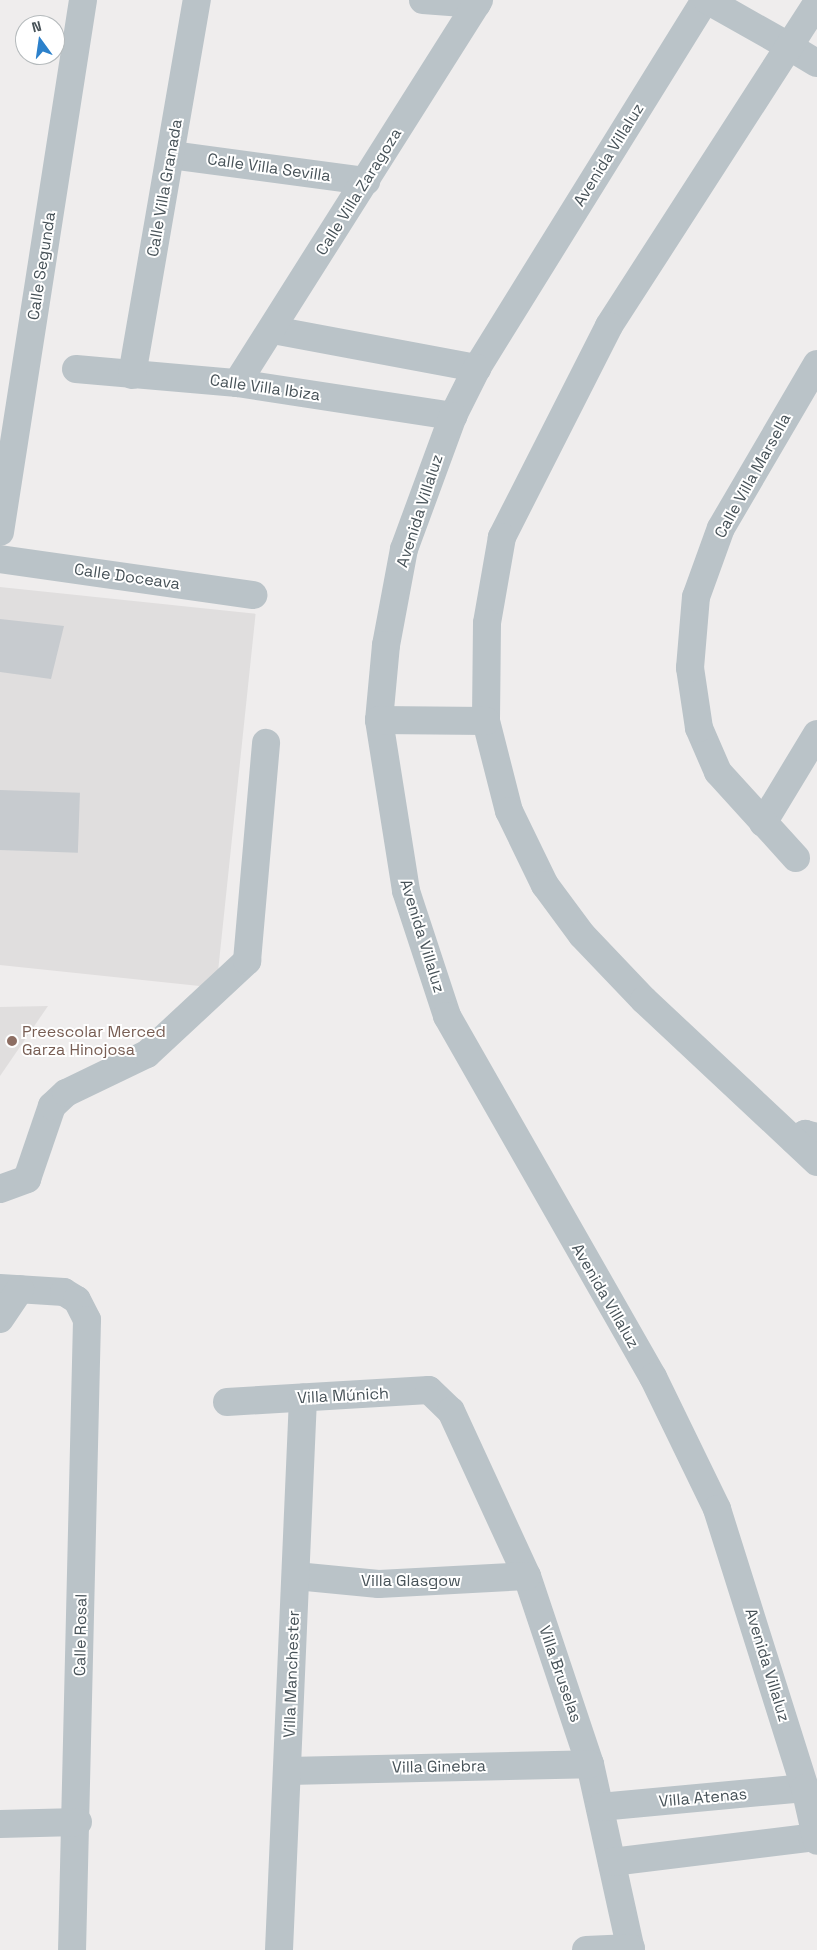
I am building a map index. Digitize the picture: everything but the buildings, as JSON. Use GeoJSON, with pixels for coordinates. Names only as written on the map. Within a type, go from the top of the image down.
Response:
{"type":"FeatureCollection","features":[{"type":"Feature","properties":{"kind":"street","name":"Calle Segunda"},"geometry":{"type":"LineString","coordinates":[[0,532],[83,0]]}},
{"type":"Feature","properties":{"kind":"street","name":"Calle Villa Granada"},"geometry":{"type":"LineString","coordinates":[[132,375],[197,0]]}},
{"type":"Feature","properties":{"kind":"street"},"geometry":{"type":"LineString","coordinates":[[423,0],[478,2]]}},
{"type":"Feature","properties":{"kind":"street"},"geometry":{"type":"LineString","coordinates":[[706,0],[817,63]]}},
{"type":"Feature","properties":{"kind":"street","name":"Avenida Villaluz"},"geometry":{"type":"LineString","coordinates":[[706,0],[477,368],[453,416],[404,549],[386,645],[380,720],[406,891],[447,1016],[653,1377],[717,1509],[811,1788],[817,1838]]}},
{"type":"Feature","properties":{"kind":"street","name":"Calle Villa Zaragoza"},"geometry":{"type":"LineString","coordinates":[[237,382],[273,330],[478,2]]}},
{"type":"Feature","properties":{"kind":"street"},"geometry":{"type":"LineString","coordinates":[[817,2],[790,47],[609,326],[502,537],[487,623],[486,720],[509,811],[545,885],[582,935],[644,1000],[806,1138],[817,1162]]}},
{"type":"Feature","properties":{"kind":"street","name":"Calle Villa Sevilla"},"geometry":{"type":"LineString","coordinates":[[171,155],[366,181]]}},
{"type":"Feature","properties":{"kind":"street"},"geometry":{"type":"LineString","coordinates":[[273,330],[477,368]]}},
{"type":"Feature","properties":{"kind":"street","name":"Calle Villa Marsella"},"geometry":{"type":"LineString","coordinates":[[796,858],[762,823],[718,772],[698,728],[690,668],[696,597],[721,528],[817,364]]}},
{"type":"Feature","properties":{"kind":"street","name":"Calle Villa Ibiza"},"geometry":{"type":"LineString","coordinates":[[76,369],[237,382],[453,416]]}},
{"type":"Feature","properties":{"kind":"street","name":"Calle Doceava"},"geometry":{"type":"LineString","coordinates":[[0,559],[253,595]]}},
{"type":"Feature","properties":{"kind":"street"},"geometry":{"type":"LineString","coordinates":[[380,720],[486,720]]}},
{"type":"Feature","properties":{"kind":"street"},"geometry":{"type":"LineString","coordinates":[[762,823],[817,734]]}},
{"type":"Feature","properties":{"kind":"street"},"geometry":{"type":"LineString","coordinates":[[4,1189],[27,1179],[32,1171],[52,1106],[66,1093],[147,1054],[247,960],[266,743]]}},
{"type":"Feature","properties":{"kind":"street"},"geometry":{"type":"LineString","coordinates":[[0,1319],[10,1289]]}},
{"type":"Feature","properties":{"kind":"street","name":"Calle Rosal"},"geometry":{"type":"LineString","coordinates":[[10,1289],[64,1292],[77,1300],[87,1320],[78,1822],[72,1950]]}},
{"type":"Feature","properties":{"kind":"street","name":"Villa Múnich"},"geometry":{"type":"LineString","coordinates":[[227,1402],[429,1390],[451,1411]]}},
{"type":"Feature","properties":{"kind":"street","name":"Villa Manchester"},"geometry":{"type":"LineString","coordinates":[[279,1950],[303,1398]]}},
{"type":"Feature","properties":{"kind":"street","name":"Villa Bruselas"},"geometry":{"type":"LineString","coordinates":[[451,1411],[527,1576],[590,1764],[631,1949]]}},
{"type":"Feature","properties":{"kind":"street","name":"Villa Glasgow"},"geometry":{"type":"LineString","coordinates":[[296,1576],[378,1584],[527,1576]]}},
{"type":"Feature","properties":{"kind":"street","name":"Villa Ginebra"},"geometry":{"type":"LineString","coordinates":[[288,1771],[590,1764]]}},
{"type":"Feature","properties":{"kind":"street","name":"Villa Atenas"},"geometry":{"type":"LineString","coordinates":[[600,1808],[811,1788]]}},
{"type":"Feature","properties":{"kind":"street"},"geometry":{"type":"LineString","coordinates":[[0,1824],[78,1822]]}},
{"type":"Feature","properties":{"kind":"street"},"geometry":{"type":"LineString","coordinates":[[612,1862],[817,1838]]}},
{"type":"Feature","properties":{"kind":"street"},"geometry":{"type":"LineString","coordinates":[[586,1950],[631,1949]]}},
{"type":"Feature","properties":{"kind":"shaded area"},"geometry":{"type":"Polygon","coordinates":[[[0,587],[256,614],[216,988],[0,965],[0,587]]]}},
{"type":"Feature","properties":{"kind":"shaded area","name":"Preescolar Merced Garza Hinojosa"},"geometry":{"type":"Polygon","coordinates":[[[48,1006],[0,1076],[0,1007],[48,1006]]]}},
{"type":"Feature","properties":{"kind":"place","name":"Preescolar Merced Garza Hinojosa"},"geometry":{"type":"Point","coordinates":[12,1041]}}]}
